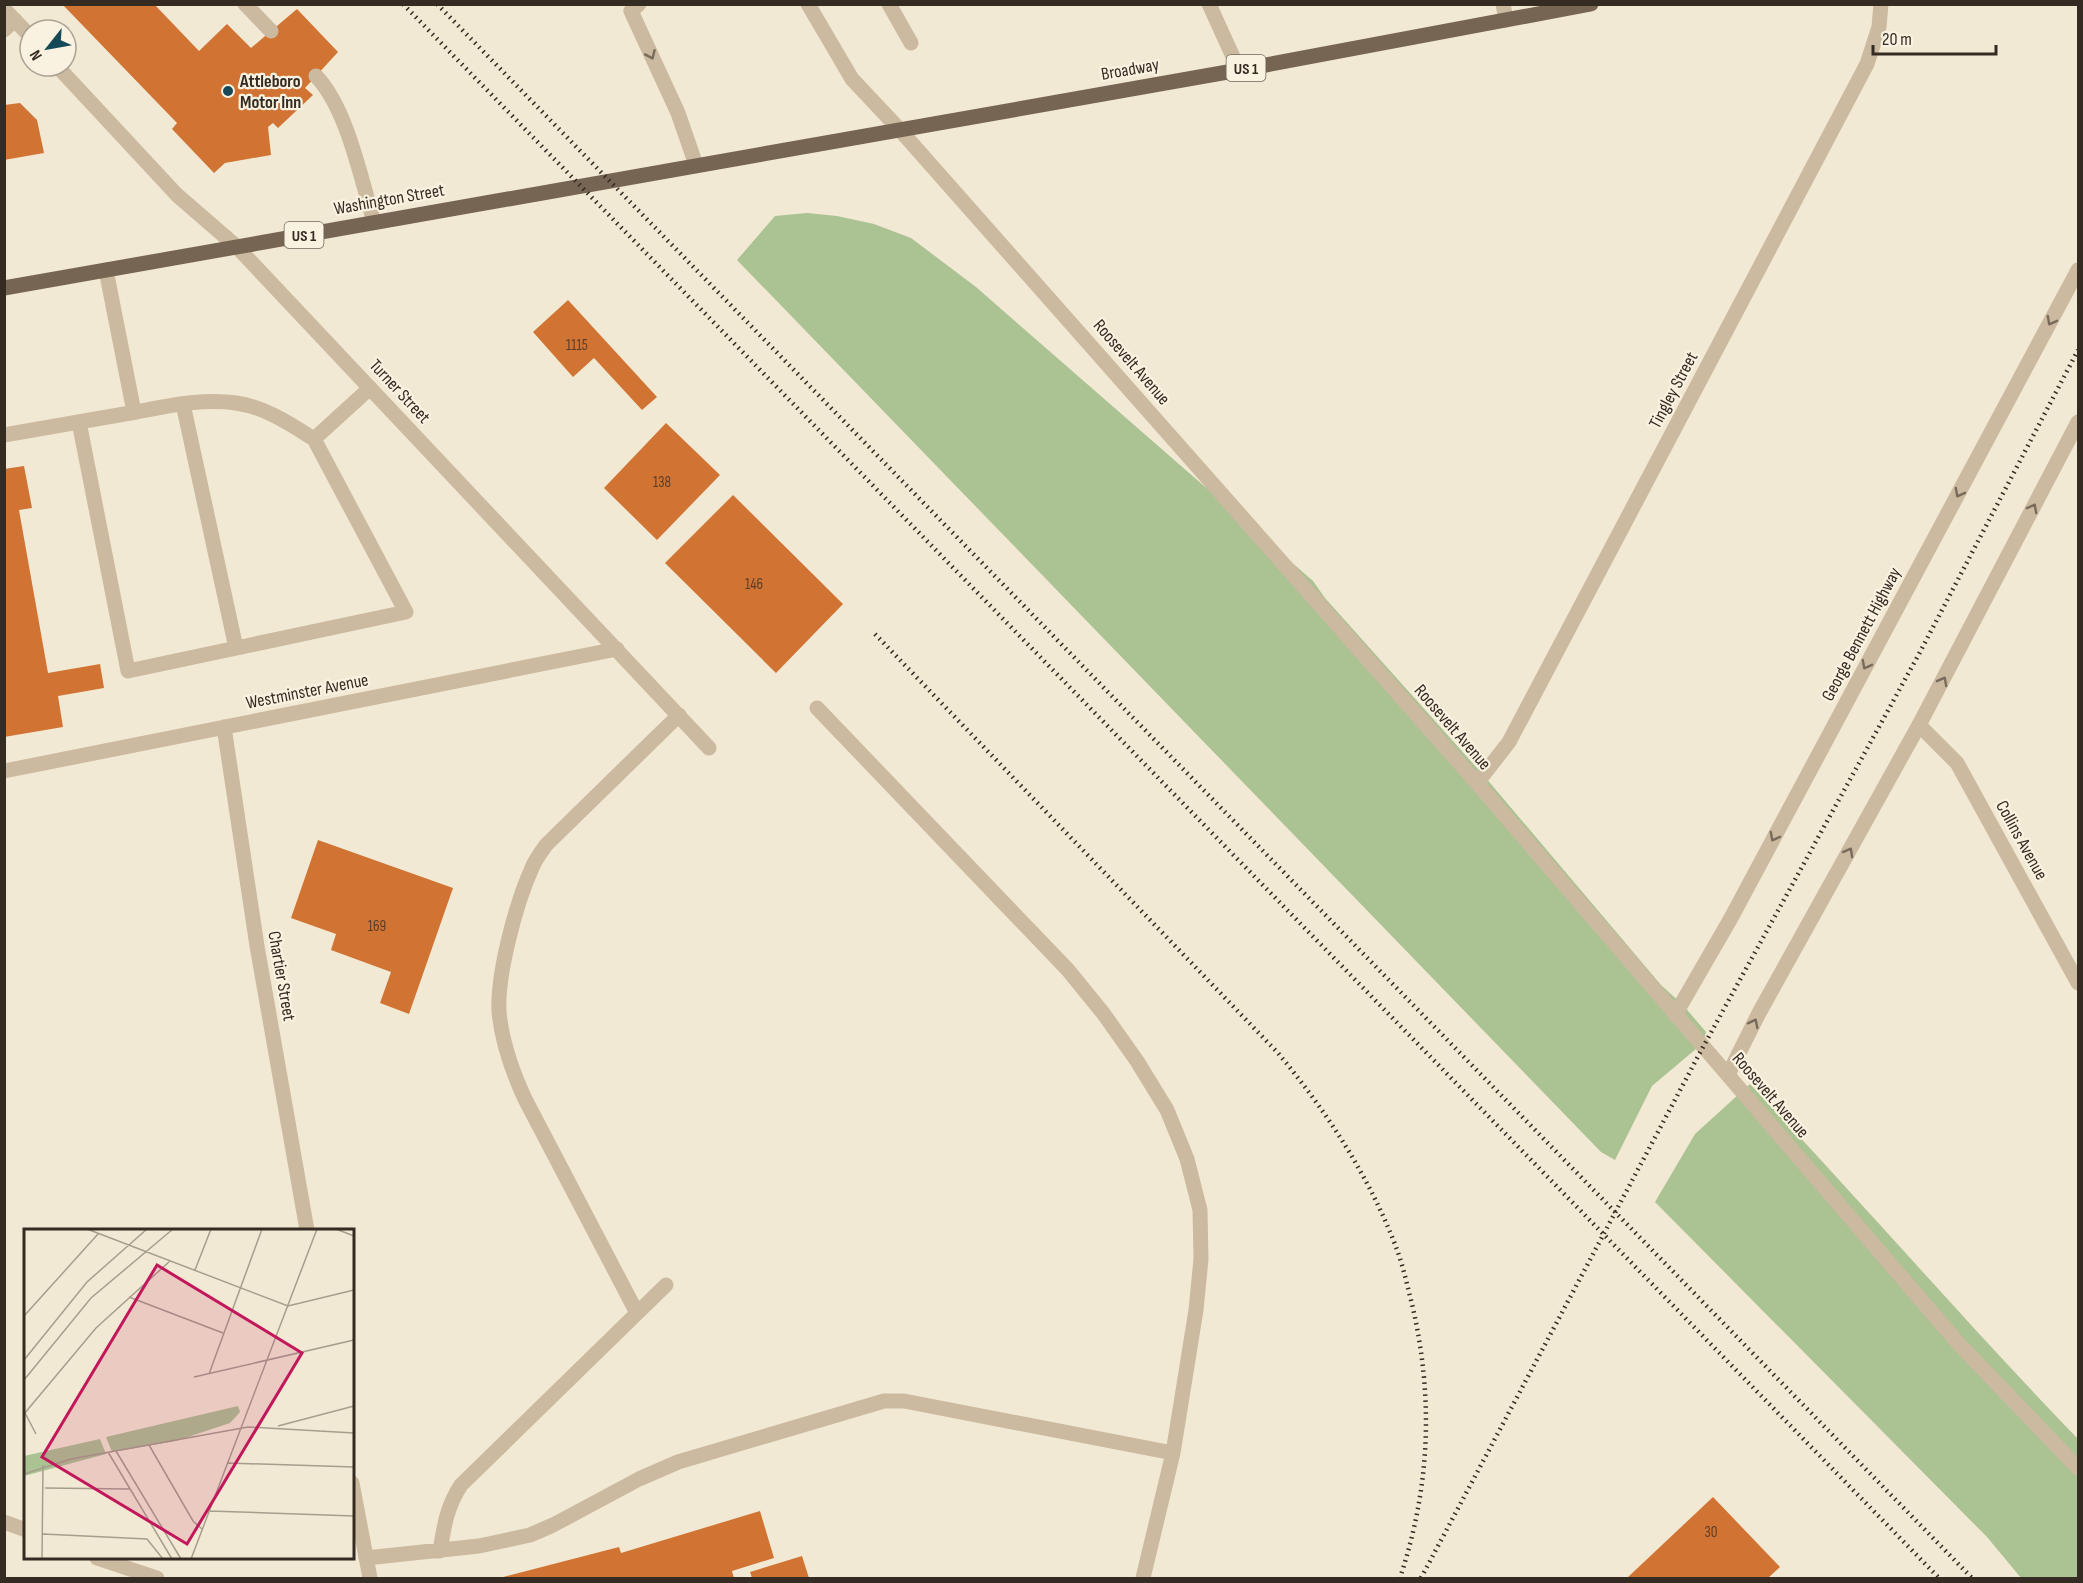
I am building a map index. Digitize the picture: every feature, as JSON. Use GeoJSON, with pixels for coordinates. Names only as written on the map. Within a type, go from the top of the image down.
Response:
{"type":"FeatureCollection","features":[{"type":"Feature","properties":{"kind":"main road","name":"Broadway"},"geometry":{"type":"LineString","coordinates":[[675,168],[1239,70],[1591,4]]}},
{"type":"Feature","properties":{"kind":"main road","name":"Washington Street"},"geometry":{"type":"LineString","coordinates":[[4,288],[675,168]]}},
{"type":"Feature","properties":{"kind":"street"},"geometry":{"type":"LineString","coordinates":[[245,4],[271,31]]}},
{"type":"Feature","properties":{"kind":"street"},"geometry":{"type":"LineString","coordinates":[[639,4],[631,11],[678,113],[696,165]]}},
{"type":"Feature","properties":{"kind":"street","name":"Roosevelt Avenue"},"geometry":{"type":"LineString","coordinates":[[808,4],[852,79],[900,129],[1477,783],[1958,1343],[2079,1468]]}},
{"type":"Feature","properties":{"kind":"street"},"geometry":{"type":"LineString","coordinates":[[889,4],[910,43]]}},
{"type":"Feature","properties":{"kind":"street"},"geometry":{"type":"LineString","coordinates":[[1209,4],[1239,70]]}},
{"type":"Feature","properties":{"kind":"street"},"geometry":{"type":"LineString","coordinates":[[1503,4],[1506,20]]}},
{"type":"Feature","properties":{"kind":"street","name":"Tingley Street"},"geometry":{"type":"LineString","coordinates":[[1477,783],[1509,742],[1867,64],[1879,27],[1881,4]]}},
{"type":"Feature","properties":{"kind":"street"},"geometry":{"type":"LineString","coordinates":[[316,76],[325,85],[336,105],[374,222]]}},
{"type":"Feature","properties":{"kind":"street","name":"Turner Street"},"geometry":{"type":"LineString","coordinates":[[68,78],[177,195],[237,247],[709,748]]}},
{"type":"Feature","properties":{"kind":"street"},"geometry":{"type":"LineString","coordinates":[[106,270],[134,412]]}},
{"type":"Feature","properties":{"kind":"street","name":"George Bennett Highway"},"geometry":{"type":"LineString","coordinates":[[1675,1016],[1731,918],[2079,270]]}},
{"type":"Feature","properties":{"kind":"street"},"geometry":{"type":"LineString","coordinates":[[314,439],[370,388]]}},
{"type":"Feature","properties":{"kind":"street"},"geometry":{"type":"LineString","coordinates":[[4,435],[134,412],[183,404],[221,402],[254,407],[314,439],[406,612],[128,671],[79,422]]}},
{"type":"Feature","properties":{"kind":"street"},"geometry":{"type":"LineString","coordinates":[[183,404],[236,648]]}},
{"type":"Feature","properties":{"kind":"street"},"geometry":{"type":"LineString","coordinates":[[1728,1075],[1759,1013],[1920,725],[2079,422]]}},
{"type":"Feature","properties":{"kind":"street","name":"Westminster Avenue"},"geometry":{"type":"LineString","coordinates":[[4,771],[616,649]]}},
{"type":"Feature","properties":{"kind":"street"},"geometry":{"type":"LineString","coordinates":[[817,708],[1068,970],[1103,1013],[1137,1061],[1167,1110],[1187,1159],[1200,1209],[1201,1249],[1196,1310],[1173,1453],[1143,1578]]}},
{"type":"Feature","properties":{"kind":"street"},"geometry":{"type":"LineString","coordinates":[[637,1313],[525,1100],[510,1066],[499,1011],[500,981],[523,890],[532,867],[546,845],[679,715]]}},
{"type":"Feature","properties":{"kind":"street","name":"Collins Avenue"},"geometry":{"type":"LineString","coordinates":[[1920,725],[1957,763],[2079,983]]}},
{"type":"Feature","properties":{"kind":"street","name":"Chartier Street"},"geometry":{"type":"LineString","coordinates":[[224,727],[256,946],[307,1229]]}},
{"type":"Feature","properties":{"kind":"street"},"geometry":{"type":"LineString","coordinates":[[440,1551],[451,1500],[461,1485],[666,1285]]}},
{"type":"Feature","properties":{"kind":"street"},"geometry":{"type":"LineString","coordinates":[[366,1558],[489,1545],[530,1535],[569,1517],[639,1479],[678,1462],[884,1401],[904,1401],[1173,1453]]}},
{"type":"Feature","properties":{"kind":"street"},"geometry":{"type":"LineString","coordinates":[[354,1494],[370,1578]]}},
{"type":"Feature","properties":{"kind":"street"},"geometry":{"type":"LineString","coordinates":[[4,1522],[24,1529]]}},
{"type":"Feature","properties":{"kind":"street"},"geometry":{"type":"LineString","coordinates":[[103,1559],[157,1578]]}},
{"type":"Feature","properties":{"kind":"green space"},"geometry":{"type":"Polygon","coordinates":[[[807,213],[837,216],[874,224],[911,238],[976,287],[1313,581],[1325,598],[1485,777],[1661,985],[1683,1005],[1706,1032],[1703,1043],[1652,1086],[1615,1160],[1601,1152],[737,260],[775,216],[807,213]]]}},
{"type":"Feature","properties":{"kind":"green space"},"geometry":{"type":"Polygon","coordinates":[[[1750,1084],[2078,1439],[2078,1578],[2021,1578],[1987,1537],[1655,1202],[1695,1134],[1750,1084]]]}},
{"type":"Feature","properties":{"kind":"building","name":"Attleboro Motor Inn"},"geometry":{"type":"Polygon","coordinates":[[[62,4],[154,4],[199,51],[227,24],[251,48],[297,9],[338,52],[305,88],[313,95],[278,128],[273,123],[268,127],[271,155],[225,163],[214,173],[172,129],[177,123],[62,4]]]}},
{"type":"Feature","properties":{"kind":"building"},"geometry":{"type":"Polygon","coordinates":[[[20,103],[37,120],[44,153],[4,160],[4,105],[20,103]]]}},
{"type":"Feature","properties":{"kind":"building"},"geometry":{"type":"Polygon","coordinates":[[[568,300],[657,397],[642,410],[594,358],[573,377],[533,332],[568,300]]]}},
{"type":"Feature","properties":{"kind":"building"},"geometry":{"type":"Polygon","coordinates":[[[666,423],[720,475],[657,540],[604,488],[666,423]]]}},
{"type":"Feature","properties":{"kind":"building"},"geometry":{"type":"Polygon","coordinates":[[[24,466],[32,508],[19,510],[48,673],[100,664],[104,688],[58,696],[63,727],[4,737],[4,469],[24,466]]]}},
{"type":"Feature","properties":{"kind":"building"},"geometry":{"type":"Polygon","coordinates":[[[733,495],[843,604],[776,673],[665,563],[733,495]]]}},
{"type":"Feature","properties":{"kind":"building"},"geometry":{"type":"Polygon","coordinates":[[[318,840],[453,888],[409,1014],[380,1003],[391,972],[331,950],[336,934],[291,918],[318,840]]]}},
{"type":"Feature","properties":{"kind":"building"},"geometry":{"type":"Polygon","coordinates":[[[1713,1497],[1780,1567],[1768,1578],[1627,1578],[1713,1497]]]}},
{"type":"Feature","properties":{"kind":"building"},"geometry":{"type":"Polygon","coordinates":[[[760,1511],[774,1558],[732,1571],[734,1578],[499,1578],[619,1547],[621,1553],[760,1511]]]}},
{"type":"Feature","properties":{"kind":"building"},"geometry":{"type":"Polygon","coordinates":[[[802,1556],[809,1578],[752,1578],[750,1572],[802,1556]]]}},
{"type":"Feature","properties":{"kind":"railway"},"geometry":{"type":"LineString","coordinates":[[403,4],[1939,1578]]}},
{"type":"Feature","properties":{"kind":"railway"},"geometry":{"type":"LineString","coordinates":[[437,4],[1972,1578]]}},
{"type":"Feature","properties":{"kind":"railway"},"geometry":{"type":"LineString","coordinates":[[1421,1578],[1703,1047],[1919,654],[2078,350]]}},
{"type":"Feature","properties":{"kind":"railway"},"geometry":{"type":"LineString","coordinates":[[875,634],[1278,1053],[1330,1122],[1360,1170],[1385,1221],[1401,1261],[1412,1304],[1424,1374],[1426,1442],[1423,1476],[1418,1510],[1400,1578]]}},
{"type":"Feature","properties":{"kind":"place","name":"Attleboro Motor Inn"},"geometry":{"type":"Point","coordinates":[228,91]}}]}
